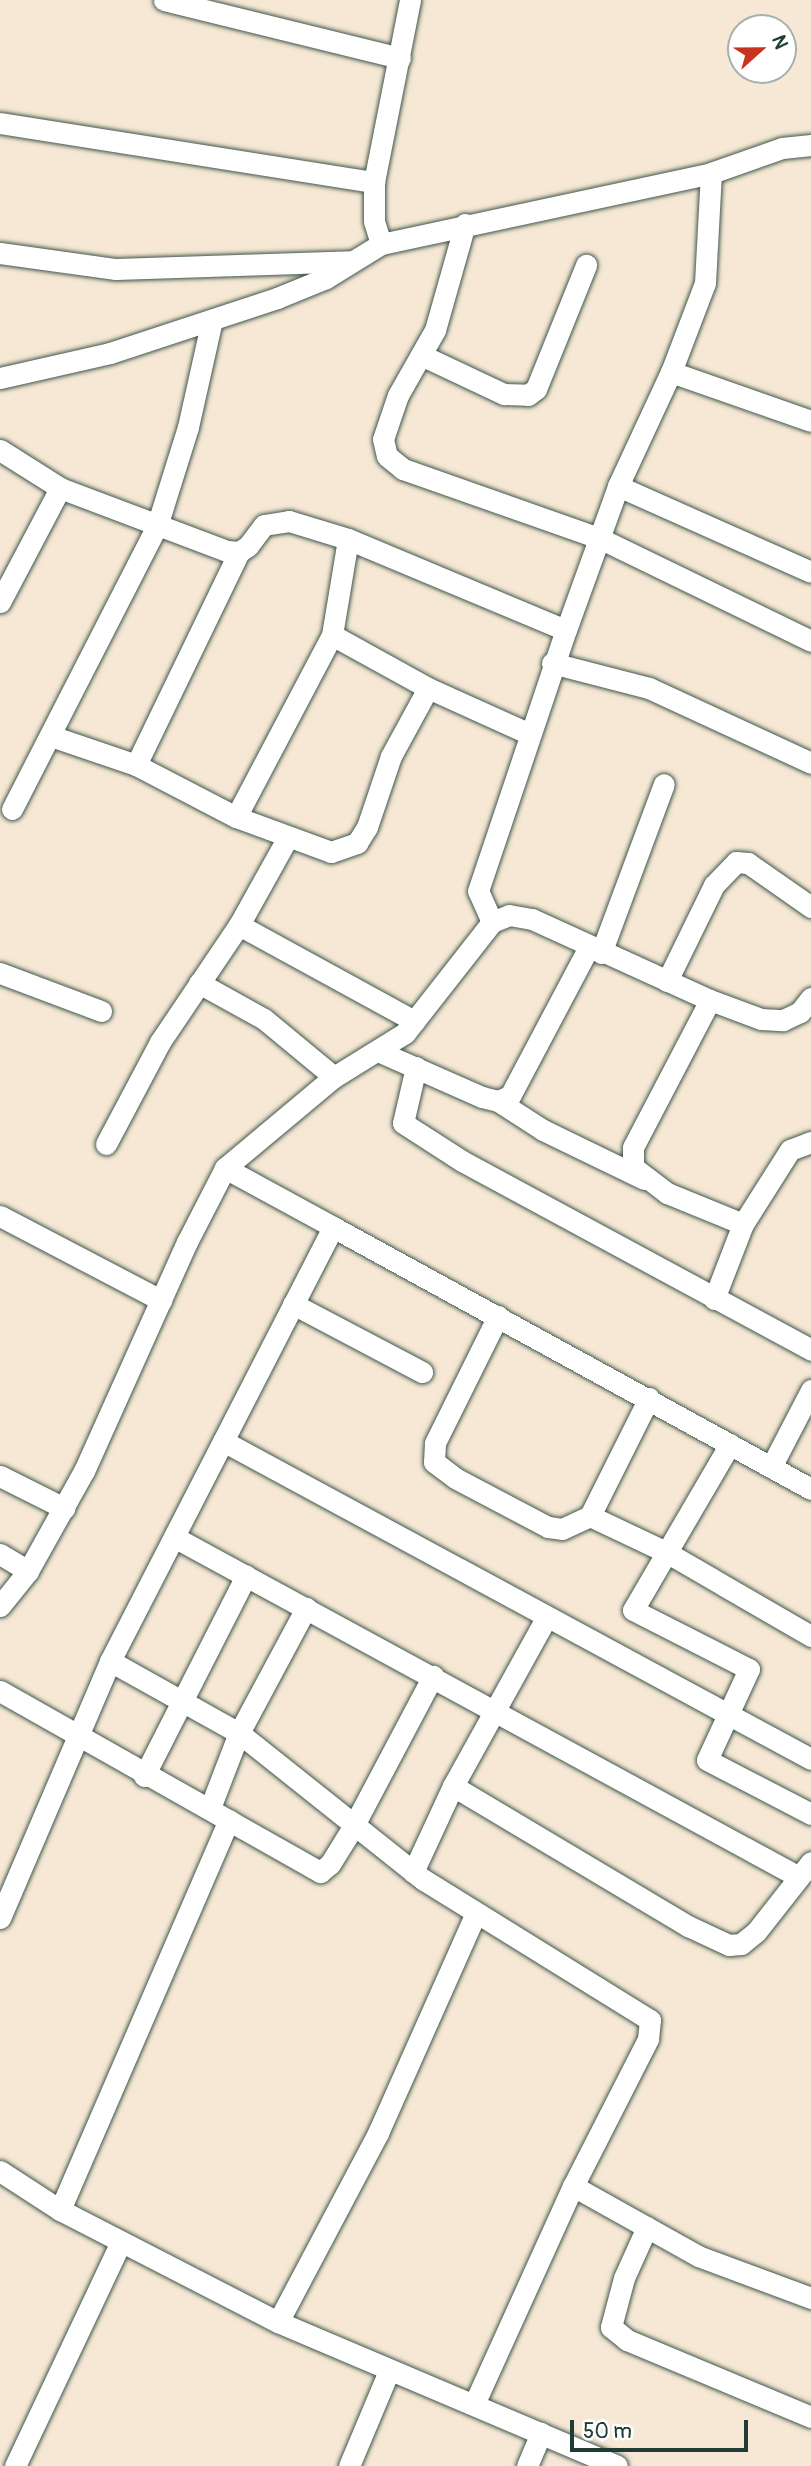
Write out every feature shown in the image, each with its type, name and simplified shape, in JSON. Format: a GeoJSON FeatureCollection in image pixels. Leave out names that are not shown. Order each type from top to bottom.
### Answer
{"type":"FeatureCollection","features":[{"type":"Feature","properties":{"kind":"street"},"geometry":{"type":"LineString","coordinates":[[381,244],[374,221],[374,182],[410,0]]}},
{"type":"Feature","properties":{"kind":"street"},"geometry":{"type":"LineString","coordinates":[[176,1],[400,58]]}},
{"type":"Feature","properties":{"kind":"street"},"geometry":{"type":"LineString","coordinates":[[0,122],[374,182]]}},
{"type":"Feature","properties":{"kind":"street"},"geometry":{"type":"LineString","coordinates":[[0,378],[110,353],[212,320],[327,278],[381,244],[711,173],[782,148],[811,145]]}},
{"type":"Feature","properties":{"kind":"street"},"geometry":{"type":"LineString","coordinates":[[492,922],[478,891],[552,663],[618,486],[671,372],[705,283],[711,173]]}},
{"type":"Feature","properties":{"kind":"street"},"geometry":{"type":"LineString","coordinates":[[465,224],[435,330],[398,395],[383,439],[387,456],[403,468],[598,538],[811,641]]}},
{"type":"Feature","properties":{"kind":"street"},"geometry":{"type":"LineString","coordinates":[[0,253],[141,270],[355,261]]}},
{"type":"Feature","properties":{"kind":"street"},"geometry":{"type":"LineString","coordinates":[[421,355],[504,394],[528,395],[536,389],[586,265]]}},
{"type":"Feature","properties":{"kind":"street"},"geometry":{"type":"LineString","coordinates":[[12,809],[157,526],[188,427],[212,320]]}},
{"type":"Feature","properties":{"kind":"street"},"geometry":{"type":"LineString","coordinates":[[671,372],[811,421]]}},
{"type":"Feature","properties":{"kind":"street"},"geometry":{"type":"LineString","coordinates":[[0,450],[60,488],[157,526],[239,552]]}},
{"type":"Feature","properties":{"kind":"street"},"geometry":{"type":"LineString","coordinates":[[618,486],[811,572]]}},
{"type":"Feature","properties":{"kind":"street"},"geometry":{"type":"LineString","coordinates":[[0,601],[60,488]]}},
{"type":"Feature","properties":{"kind":"street"},"geometry":{"type":"LineString","coordinates":[[136,765],[239,552],[264,525],[274,521],[348,539],[566,630]]}},
{"type":"Feature","properties":{"kind":"street"},"geometry":{"type":"LineString","coordinates":[[236,817],[332,635],[348,539]]}},
{"type":"Feature","properties":{"kind":"street"},"geometry":{"type":"LineString","coordinates":[[332,635],[428,688],[530,734]]}},
{"type":"Feature","properties":{"kind":"street"},"geometry":{"type":"LineString","coordinates":[[552,663],[649,688],[811,763]]}},
{"type":"Feature","properties":{"kind":"street"},"geometry":{"type":"LineString","coordinates":[[51,736],[136,765],[236,817],[331,852],[357,843],[367,828],[391,756],[428,688]]}},
{"type":"Feature","properties":{"kind":"street"},"geometry":{"type":"LineString","coordinates":[[498,1101],[510,1096],[595,950],[664,784]]}},
{"type":"Feature","properties":{"kind":"street"},"geometry":{"type":"LineString","coordinates":[[106,1144],[160,1042],[239,925],[288,837]]}},
{"type":"Feature","properties":{"kind":"street"},"geometry":{"type":"LineString","coordinates":[[667,981],[714,885],[736,862],[748,863],[811,907]]}},
{"type":"Feature","properties":{"kind":"street"},"geometry":{"type":"LineString","coordinates":[[0,1606],[28,1571],[64,1508],[226,1168],[334,1077],[380,1052],[414,1021],[492,922],[509,915],[532,919],[595,950],[761,1019],[783,1020],[800,1012],[811,998]]}},
{"type":"Feature","properties":{"kind":"street"},"geometry":{"type":"LineString","coordinates":[[239,925],[414,1021]]}},
{"type":"Feature","properties":{"kind":"street"},"geometry":{"type":"LineString","coordinates":[[0,973],[101,1011]]}},
{"type":"Feature","properties":{"kind":"street"},"geometry":{"type":"LineString","coordinates":[[199,983],[264,1019],[334,1077]]}},
{"type":"Feature","properties":{"kind":"street"},"geometry":{"type":"LineString","coordinates":[[645,1179],[633,1167],[633,1147],[710,1000]]}},
{"type":"Feature","properties":{"kind":"street"},"geometry":{"type":"LineString","coordinates":[[380,1052],[498,1101],[543,1130],[645,1179],[667,1193],[743,1224]]}},
{"type":"Feature","properties":{"kind":"street"},"geometry":{"type":"LineString","coordinates":[[416,1067],[403,1123],[462,1161],[811,1350]]}},
{"type":"Feature","properties":{"kind":"street"},"geometry":{"type":"LineString","coordinates":[[715,1299],[743,1224],[790,1150],[811,1142]]}},
{"type":"Feature","properties":{"kind":"street"},"geometry":{"type":"LineString","coordinates":[[226,1168],[811,1489]]}},
{"type":"Feature","properties":{"kind":"street"},"geometry":{"type":"LineString","coordinates":[[0,1216],[161,1300]]}},
{"type":"Feature","properties":{"kind":"street"},"geometry":{"type":"LineString","coordinates":[[0,1918],[75,1737],[110,1661],[333,1227]]}},
{"type":"Feature","properties":{"kind":"street"},"geometry":{"type":"LineString","coordinates":[[293,1304],[422,1372]]}},
{"type":"Feature","properties":{"kind":"street"},"geometry":{"type":"LineString","coordinates":[[498,1316],[435,1443],[433,1462],[455,1478],[548,1527],[562,1529],[590,1516],[649,1398]]}},
{"type":"Feature","properties":{"kind":"street"},"geometry":{"type":"LineString","coordinates":[[771,1467],[811,1390]]}},
{"type":"Feature","properties":{"kind":"street"},"geometry":{"type":"LineString","coordinates":[[223,1441],[811,1759]]}},
{"type":"Feature","properties":{"kind":"street"},"geometry":{"type":"LineString","coordinates":[[730,1444],[633,1610],[749,1669],[725,1713],[706,1760],[811,1814]]}},
{"type":"Feature","properties":{"kind":"street"},"geometry":{"type":"LineString","coordinates":[[0,1476],[64,1508]]}},
{"type":"Feature","properties":{"kind":"street"},"geometry":{"type":"LineString","coordinates":[[590,1516],[666,1552],[811,1636]]}},
{"type":"Feature","properties":{"kind":"street"},"geometry":{"type":"LineString","coordinates":[[174,1537],[494,1709],[805,1870],[756,1932],[741,1944],[729,1945],[688,1926],[453,1786]]}},
{"type":"Feature","properties":{"kind":"street"},"geometry":{"type":"LineString","coordinates":[[0,1554],[28,1571]]}},
{"type":"Feature","properties":{"kind":"street"},"geometry":{"type":"LineString","coordinates":[[144,1776],[185,1702],[246,1576]]}},
{"type":"Feature","properties":{"kind":"street"},"geometry":{"type":"LineString","coordinates":[[210,1808],[239,1733],[306,1608]]}},
{"type":"Feature","properties":{"kind":"street"},"geometry":{"type":"LineString","coordinates":[[413,1872],[453,1786],[546,1618]]}},
{"type":"Feature","properties":{"kind":"street"},"geometry":{"type":"LineString","coordinates":[[110,1661],[239,1733],[353,1827],[413,1872],[475,1915],[650,2020],[649,2039],[573,2186],[474,2404]]}},
{"type":"Feature","properties":{"kind":"street"},"geometry":{"type":"LineString","coordinates":[[0,1691],[144,1776],[210,1808],[314,1872],[330,1864],[353,1827],[433,1676]]}},
{"type":"Feature","properties":{"kind":"street"},"geometry":{"type":"LineString","coordinates":[[60,2210],[229,1820]]}},
{"type":"Feature","properties":{"kind":"street"},"geometry":{"type":"LineString","coordinates":[[278,2322],[378,2133],[475,1915]]}},
{"type":"Feature","properties":{"kind":"street"},"geometry":{"type":"LineString","coordinates":[[4,2182],[278,2322],[617,2466]]}},
{"type":"Feature","properties":{"kind":"street"},"geometry":{"type":"LineString","coordinates":[[573,2186],[698,2256],[811,2298]]}},
{"type":"Feature","properties":{"kind":"street"},"geometry":{"type":"LineString","coordinates":[[647,2227],[624,2277],[611,2327],[627,2340],[811,2417]]}},
{"type":"Feature","properties":{"kind":"street"},"geometry":{"type":"LineString","coordinates":[[10,2461],[121,2242]]}},
{"type":"Feature","properties":{"kind":"street"},"geometry":{"type":"LineString","coordinates":[[349,2466],[389,2371]]}},
{"type":"Feature","properties":{"kind":"street"},"geometry":{"type":"LineString","coordinates":[[527,2466],[541,2434]]}}]}
